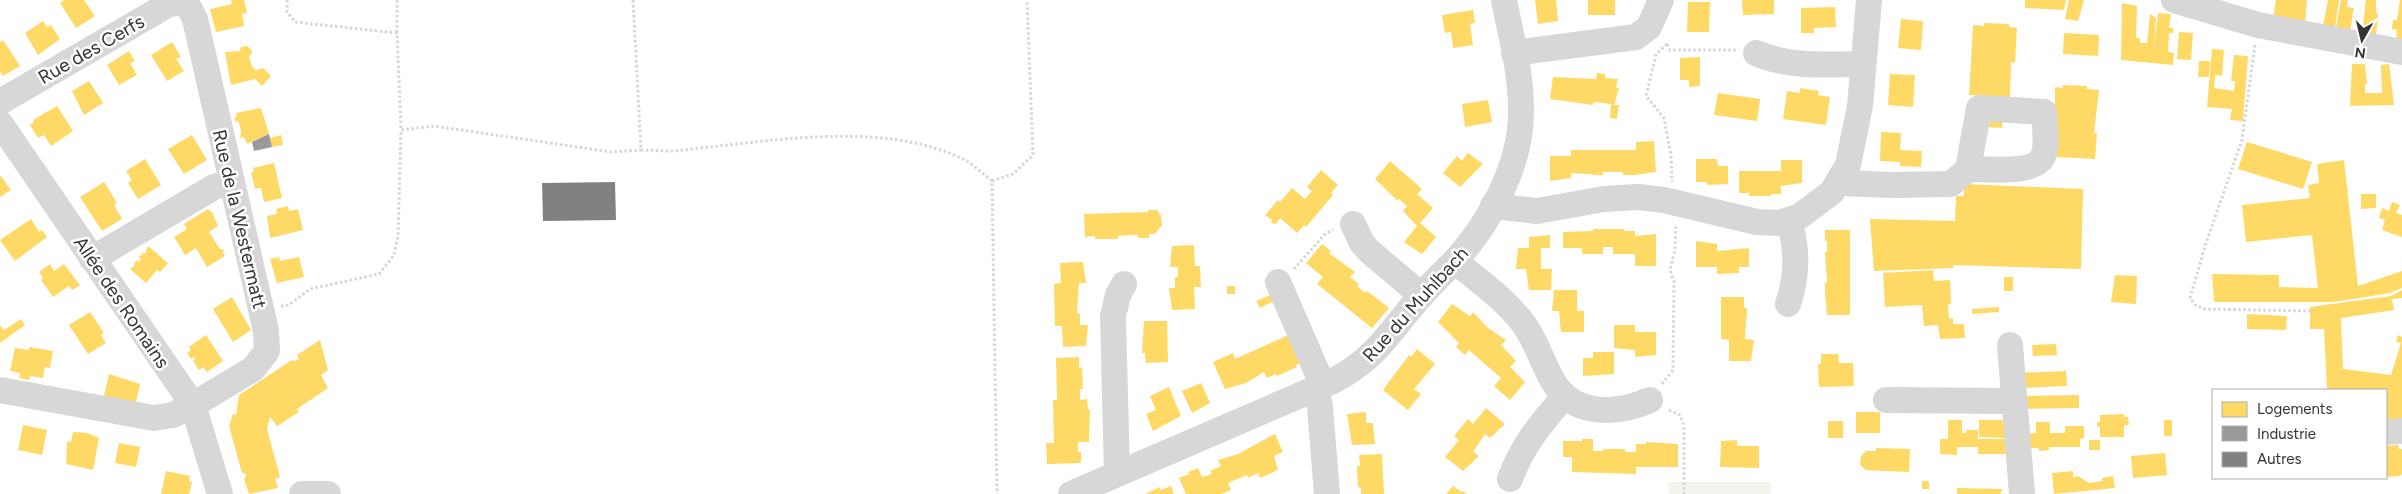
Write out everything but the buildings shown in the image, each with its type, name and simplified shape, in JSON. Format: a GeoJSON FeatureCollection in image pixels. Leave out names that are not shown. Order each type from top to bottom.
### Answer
{"type":"FeatureCollection","features":[{"type":"Feature","properties":{"kind":"street","name":"Rue du Muhlbach"},"geometry":{"type":"LineString","coordinates":[[1071,494],[1320,387],[1365,362],[1421,295],[1455,261],[1493,206],[1510,167],[1520,127],[1521,95],[1504,0]]}},
{"type":"Feature","properties":{"kind":"street"},"geometry":{"type":"LineString","coordinates":[[1493,206],[1537,211],[1623,197],[1652,198],[1757,222],[1789,221],[1812,209],[1832,192],[1848,165],[1860,106],[1869,0]]}},
{"type":"Feature","properties":{"kind":"street"},"geometry":{"type":"LineString","coordinates":[[2174,0],[2225,8],[2258,25],[2402,52]]}},
{"type":"Feature","properties":{"kind":"street","name":"Rue des Cerfs"},"geometry":{"type":"LineString","coordinates":[[0,102],[169,4],[185,1]]}},
{"type":"Feature","properties":{"kind":"street","name":"Rue de la Westermatt"},"geometry":{"type":"LineString","coordinates":[[0,390],[154,418],[173,415],[253,369],[267,350],[261,309],[195,19],[185,1]]}},
{"type":"Feature","properties":{"kind":"street"},"geometry":{"type":"LineString","coordinates":[[1514,53],[1626,40],[1644,32],[1651,6]]}},
{"type":"Feature","properties":{"kind":"street"},"geometry":{"type":"LineString","coordinates":[[1756,53],[1770,59],[1794,64],[1863,64]]}},
{"type":"Feature","properties":{"kind":"street","name":"Allée des Romains"},"geometry":{"type":"LineString","coordinates":[[0,122],[193,405],[220,494]]}},
{"type":"Feature","properties":{"kind":"street"},"geometry":{"type":"LineString","coordinates":[[1839,183],[1951,184],[1968,168]]}},
{"type":"Feature","properties":{"kind":"street"},"geometry":{"type":"LineString","coordinates":[[92,259],[214,187],[232,182]]}},
{"type":"Feature","properties":{"kind":"street"},"geometry":{"type":"LineString","coordinates":[[1788,304],[1795,267],[1795,247],[1789,221]]}},
{"type":"Feature","properties":{"kind":"street"},"geometry":{"type":"LineString","coordinates":[[1353,224],[1369,251],[1421,295]]}},
{"type":"Feature","properties":{"kind":"street"},"geometry":{"type":"LineString","coordinates":[[1455,261],[1521,320],[1538,348],[1553,383],[1564,397],[1574,404],[1598,410],[1630,407],[1650,400]]}},
{"type":"Feature","properties":{"kind":"street"},"geometry":{"type":"LineString","coordinates":[[1278,282],[1320,387],[1327,494]]}},
{"type":"Feature","properties":{"kind":"street"},"geometry":{"type":"LineString","coordinates":[[1117,474],[1113,316],[1118,295],[1124,284]]}},
{"type":"Feature","properties":{"kind":"street"},"geometry":{"type":"LineString","coordinates":[[2010,345],[2022,494]]}},
{"type":"Feature","properties":{"kind":"street"},"geometry":{"type":"LineString","coordinates":[[1510,479],[1516,460],[1529,439],[1564,397]]}},
{"type":"Feature","properties":{"kind":"street"},"geometry":{"type":"LineString","coordinates":[[1886,400],[2014,401]]}},
{"type":"Feature","properties":{"kind":"street"},"geometry":{"type":"LineString","coordinates":[[2387,432],[2402,431]]}},
{"type":"Feature","properties":{"kind":"street"},"geometry":{"type":"LineString","coordinates":[[302,494],[328,494]]}},
{"type":"Feature","properties":{"kind":"path"},"geometry":{"type":"LineString","coordinates":[[287,0],[286,12],[295,22],[397,33]]}},
{"type":"Feature","properties":{"kind":"path"},"geometry":{"type":"LineString","coordinates":[[261,309],[289,305],[310,289],[379,274],[394,255],[398,236],[401,130],[397,0]]}},
{"type":"Feature","properties":{"kind":"path"},"geometry":{"type":"LineString","coordinates":[[634,0],[641,150]]}},
{"type":"Feature","properties":{"kind":"path"},"geometry":{"type":"LineString","coordinates":[[992,181],[1013,174],[1033,155],[1027,0]]}},
{"type":"Feature","properties":{"kind":"path"},"geometry":{"type":"LineString","coordinates":[[1651,6],[1670,50],[1730,48],[1756,53]]}},
{"type":"Feature","properties":{"kind":"path"},"geometry":{"type":"LineString","coordinates":[[2258,25],[2242,140],[2208,238],[2190,298],[2195,305],[2204,309],[2312,310]]}},
{"type":"Feature","properties":{"kind":"path"},"geometry":{"type":"LineString","coordinates":[[1667,44],[1656,54],[1646,96],[1664,118],[1671,155],[1672,192],[1678,203],[1674,253],[1669,266],[1669,273],[1674,281],[1673,370],[1650,400],[1680,415],[1684,426],[1684,494]]}},
{"type":"Feature","properties":{"kind":"path"},"geometry":{"type":"LineString","coordinates":[[401,130],[434,126],[611,152],[641,150],[672,151],[857,136],[895,138],[932,146],[967,161],[992,181]]}},
{"type":"Feature","properties":{"kind":"path"},"geometry":{"type":"LineString","coordinates":[[992,181],[997,494]]}},
{"type":"Feature","properties":{"kind":"path"},"geometry":{"type":"LineString","coordinates":[[1278,282],[1292,272],[1326,233],[1353,224]]}},
{"type":"Feature","properties":{"kind":"shaded area"},"geometry":{"type":"Polygon","coordinates":[[[1668,482],[1771,482],[1771,494],[1669,494],[1668,482]]]}}]}
